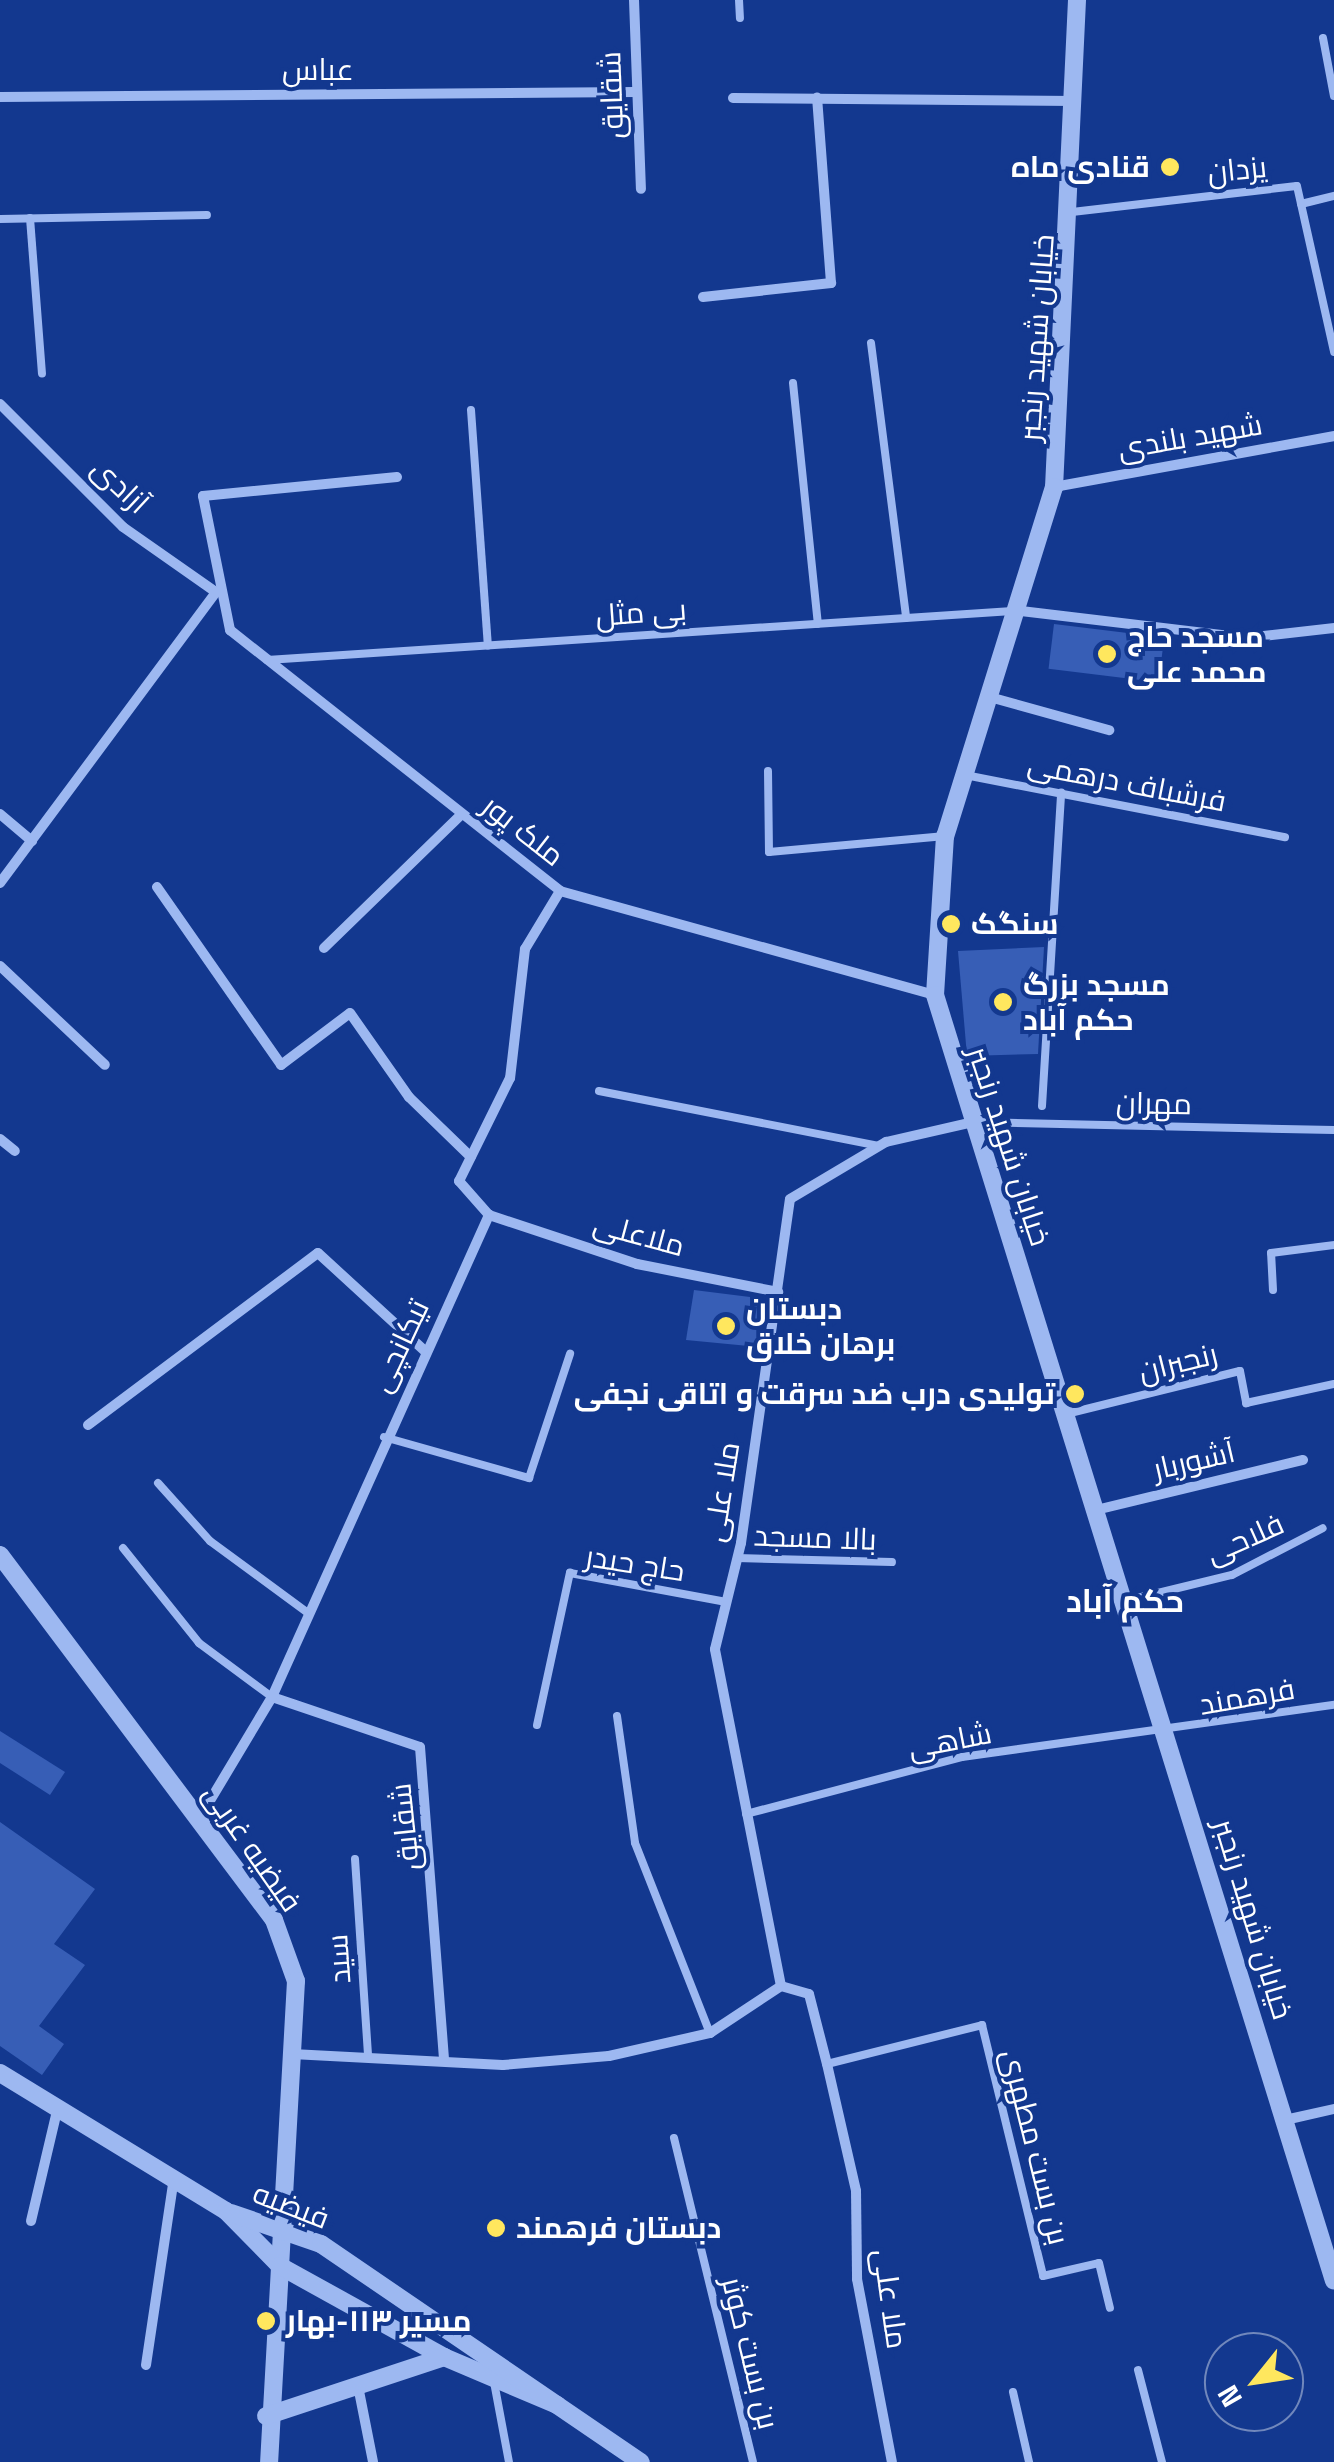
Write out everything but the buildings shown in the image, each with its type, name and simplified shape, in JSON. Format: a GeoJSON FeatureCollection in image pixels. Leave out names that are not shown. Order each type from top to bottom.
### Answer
{"type":"FeatureCollection","features":[{"type":"Feature","properties":{"kind":"street","name":"شقایق"},"geometry":{"type":"LineString","coordinates":[[634,0],[640,188]]}},
{"type":"Feature","properties":{"kind":"street","name":"خیابان شهید رنجبر"},"geometry":{"type":"LineString","coordinates":[[1077,0],[1072,212],[1054,487],[1021,610],[986,696],[960,774],[945,836],[935,995],[1168,1734],[1334,2282]]}},
{"type":"Feature","properties":{"kind":"street","name":"عباس"},"geometry":{"type":"LineString","coordinates":[[0,97],[636,92]]}},
{"type":"Feature","properties":{"kind":"street"},"geometry":{"type":"LineString","coordinates":[[732,98],[1076,101]]}},
{"type":"Feature","properties":{"kind":"street"},"geometry":{"type":"LineString","coordinates":[[703,297],[831,284],[818,98]]}},
{"type":"Feature","properties":{"kind":"street","name":"آزادی"},"geometry":{"type":"LineString","coordinates":[[0,404],[123,526],[216,592]]}},
{"type":"Feature","properties":{"kind":"street","name":"شهید بلندی"},"geometry":{"type":"LineString","coordinates":[[1054,487],[1334,436]]}},
{"type":"Feature","properties":{"kind":"street"},"geometry":{"type":"LineString","coordinates":[[0,883],[216,592],[204,496],[397,477]]}},
{"type":"Feature","properties":{"kind":"street","name":"ملک پور"},"geometry":{"type":"LineString","coordinates":[[216,592],[230,630],[264,660],[560,891],[935,995]]}},
{"type":"Feature","properties":{"kind":"street"},"geometry":{"type":"LineString","coordinates":[[1021,610],[1246,638],[1334,628]]}},
{"type":"Feature","properties":{"kind":"street"},"geometry":{"type":"LineString","coordinates":[[986,696],[1109,730]]}},
{"type":"Feature","properties":{"kind":"street"},"geometry":{"type":"LineString","coordinates":[[0,814],[32,840]]}},
{"type":"Feature","properties":{"kind":"street"},"geometry":{"type":"LineString","coordinates":[[324,948],[461,815]]}},
{"type":"Feature","properties":{"kind":"street"},"geometry":{"type":"LineString","coordinates":[[156,887],[281,1064],[350,1013],[409,1097],[470,1158]]}},
{"type":"Feature","properties":{"kind":"street"},"geometry":{"type":"LineString","coordinates":[[490,1215],[458,1181],[510,1078],[525,949],[560,891]]}},
{"type":"Feature","properties":{"kind":"street"},"geometry":{"type":"LineString","coordinates":[[0,966],[105,1065]]}},
{"type":"Feature","properties":{"kind":"street","name":"ملا علی"},"geometry":{"type":"LineString","coordinates":[[892,2462],[857,2279],[856,2191],[809,1994],[781,1986],[715,1649],[737,1558],[790,1199],[879,1146],[973,1122]]}},
{"type":"Feature","properties":{"kind":"street"},"geometry":{"type":"LineString","coordinates":[[0,1139],[14,1151]]}},
{"type":"Feature","properties":{"kind":"street","name":"ملاعلی"},"geometry":{"type":"LineString","coordinates":[[490,1215],[637,1264],[778,1292]]}},
{"type":"Feature","properties":{"kind":"street","name":"تیکانچی"},"geometry":{"type":"LineString","coordinates":[[199,1819],[272,1697],[384,1437],[490,1215]]}},
{"type":"Feature","properties":{"kind":"street"},"geometry":{"type":"LineString","coordinates":[[88,1425],[318,1253],[425,1351]]}},
{"type":"Feature","properties":{"kind":"street","name":"آشوربار"},"geometry":{"type":"LineString","coordinates":[[1096,1510],[1304,1460]]}},
{"type":"Feature","properties":{"kind":"street","name":"فیضیه غربی"},"geometry":{"type":"LineString","coordinates":[[0,1555],[274,1920],[296,1981],[280,2266],[266,2416],[269,2462]]}},
{"type":"Feature","properties":{"kind":"street","name":"شقایق"},"geometry":{"type":"LineString","coordinates":[[272,1697],[420,1747],[444,2059]]}},
{"type":"Feature","properties":{"kind":"street"},"geometry":{"type":"LineString","coordinates":[[292,2054],[503,2065],[609,2056],[710,2033],[781,1986]]}},
{"type":"Feature","properties":{"kind":"street"},"geometry":{"type":"LineString","coordinates":[[0,2073],[226,2211]]}},
{"type":"Feature","properties":{"kind":"street"},"geometry":{"type":"LineString","coordinates":[[31,2221],[58,2107]]}},
{"type":"Feature","properties":{"kind":"street"},"geometry":{"type":"LineString","coordinates":[[1285,2120],[1334,2110]]}},
{"type":"Feature","properties":{"kind":"street"},"geometry":{"type":"LineString","coordinates":[[146,2365],[174,2176]]}},
{"type":"Feature","properties":{"kind":"street","name":"فیضیه"},"geometry":{"type":"LineString","coordinates":[[226,2211],[321,2244],[641,2462]]}},
{"type":"Feature","properties":{"kind":"street","name":"فیضیه"},"geometry":{"type":"LineString","coordinates":[[226,2211],[280,2266],[444,2357],[557,2405]]}},
{"type":"Feature","properties":{"kind":"street"},"geometry":{"type":"LineString","coordinates":[[266,2416],[358,2391],[444,2357]]}},
{"type":"Feature","properties":{"kind":"street"},"geometry":{"type":"LineString","coordinates":[[358,2391],[373,2462]]}},
{"type":"Feature","properties":{"kind":"lane"},"geometry":{"type":"LineString","coordinates":[[739,0],[740,18]]}},
{"type":"Feature","properties":{"kind":"lane"},"geometry":{"type":"LineString","coordinates":[[1323,38],[1334,96]]}},
{"type":"Feature","properties":{"kind":"lane","name":"یزدان"},"geometry":{"type":"LineString","coordinates":[[1072,212],[1297,186],[1334,352]]}},
{"type":"Feature","properties":{"kind":"lane"},"geometry":{"type":"LineString","coordinates":[[1301,204],[1334,196]]}},
{"type":"Feature","properties":{"kind":"lane"},"geometry":{"type":"LineString","coordinates":[[0,219],[208,215]]}},
{"type":"Feature","properties":{"kind":"lane"},"geometry":{"type":"LineString","coordinates":[[30,218],[42,374]]}},
{"type":"Feature","properties":{"kind":"lane"},"geometry":{"type":"LineString","coordinates":[[872,343],[906,618]]}},
{"type":"Feature","properties":{"kind":"lane"},"geometry":{"type":"LineString","coordinates":[[793,383],[818,624]]}},
{"type":"Feature","properties":{"kind":"lane"},"geometry":{"type":"LineString","coordinates":[[471,410],[488,645]]}},
{"type":"Feature","properties":{"kind":"lane","name":"بی مثل"},"geometry":{"type":"LineString","coordinates":[[264,660],[1021,610]]}},
{"type":"Feature","properties":{"kind":"lane"},"geometry":{"type":"LineString","coordinates":[[768,772],[769,852],[945,836]]}},
{"type":"Feature","properties":{"kind":"lane","name":"فرشباف درهمی"},"geometry":{"type":"LineString","coordinates":[[960,774],[1285,837]]}},
{"type":"Feature","properties":{"kind":"lane"},"geometry":{"type":"LineString","coordinates":[[1042,1106],[1060,793]]}},
{"type":"Feature","properties":{"kind":"lane"},"geometry":{"type":"LineString","coordinates":[[599,1091],[879,1146]]}},
{"type":"Feature","properties":{"kind":"lane","name":"مهران"},"geometry":{"type":"LineString","coordinates":[[973,1122],[1334,1130]]}},
{"type":"Feature","properties":{"kind":"lane"},"geometry":{"type":"LineString","coordinates":[[1273,1290],[1271,1253],[1334,1245]]}},
{"type":"Feature","properties":{"kind":"lane"},"geometry":{"type":"LineString","coordinates":[[384,1437],[529,1478],[570,1354]]}},
{"type":"Feature","properties":{"kind":"lane","name":"رنجبران"},"geometry":{"type":"LineString","coordinates":[[1066,1414],[1240,1371],[1246,1403],[1334,1384]]}},
{"type":"Feature","properties":{"kind":"lane"},"geometry":{"type":"LineString","coordinates":[[158,1483],[210,1541],[308,1613]]}},
{"type":"Feature","properties":{"kind":"lane","name":"فلاحی"},"geometry":{"type":"LineString","coordinates":[[1125,1601],[1232,1576],[1324,1528]]}},
{"type":"Feature","properties":{"kind":"lane"},"geometry":{"type":"LineString","coordinates":[[123,1548],[199,1643],[272,1697]]}},
{"type":"Feature","properties":{"kind":"lane","name":"بالا مسجد"},"geometry":{"type":"LineString","coordinates":[[737,1558],[892,1562]]}},
{"type":"Feature","properties":{"kind":"lane","name":"حاج حیدر"},"geometry":{"type":"LineString","coordinates":[[537,1725],[570,1573],[726,1602]]}},
{"type":"Feature","properties":{"kind":"lane","name":"فرهمند"},"geometry":{"type":"LineString","coordinates":[[1168,1734],[1334,1705]]}},
{"type":"Feature","properties":{"kind":"lane"},"geometry":{"type":"LineString","coordinates":[[618,1716],[636,1843],[710,2033]]}},
{"type":"Feature","properties":{"kind":"lane","name":"شاهی"},"geometry":{"type":"LineString","coordinates":[[746,1814],[962,1758],[1168,1734]]}},
{"type":"Feature","properties":{"kind":"lane","name":"سید"},"geometry":{"type":"LineString","coordinates":[[355,1858],[368,2057]]}},
{"type":"Feature","properties":{"kind":"lane","name":"بن بست مطهری"},"geometry":{"type":"LineString","coordinates":[[828,2064],[982,2025],[1043,2276],[1099,2263],[1110,2308]]}},
{"type":"Feature","properties":{"kind":"lane","name":"بن بست کوثر"},"geometry":{"type":"LineString","coordinates":[[674,2138],[753,2462]]}},
{"type":"Feature","properties":{"kind":"lane"},"geometry":{"type":"LineString","coordinates":[[1138,2370],[1162,2462]]}},
{"type":"Feature","properties":{"kind":"lane"},"geometry":{"type":"LineString","coordinates":[[493,2378],[509,2462]]}},
{"type":"Feature","properties":{"kind":"lane"},"geometry":{"type":"LineString","coordinates":[[1013,2392],[1029,2462]]}},
{"type":"Feature","properties":{"kind":"place","name":"قنادی ماه"},"geometry":{"type":"Point","coordinates":[1170,167]}},
{"type":"Feature","properties":{"kind":"place","name":"مسجد حاج محمد علی"},"geometry":{"type":"Point","coordinates":[1107,654]}},
{"type":"Feature","properties":{"kind":"place","name":"سنگک"},"geometry":{"type":"Point","coordinates":[951,924]}},
{"type":"Feature","properties":{"kind":"place","name":"مسجد بزرگ حکم آباد"},"geometry":{"type":"Point","coordinates":[1003,1002]}},
{"type":"Feature","properties":{"kind":"place","name":"دبستان برهان خلاق"},"geometry":{"type":"Point","coordinates":[726,1326]}},
{"type":"Feature","properties":{"kind":"place","name":"تولیدی درب ضد سرقت و اتاقی نجفی"},"geometry":{"type":"Point","coordinates":[1075,1394]}},
{"type":"Feature","properties":{"kind":"place","name":"دبستان فرهمند"},"geometry":{"type":"Point","coordinates":[496,2228]}},
{"type":"Feature","properties":{"kind":"place","name":"مسیر ۱۱۳-بهار"},"geometry":{"type":"Point","coordinates":[266,2321]}},
{"type":"Feature","properties":{"kind":"district","name":"حکم آباد"},"geometry":{"type":"Point","coordinates":[1125,1601]}}]}
